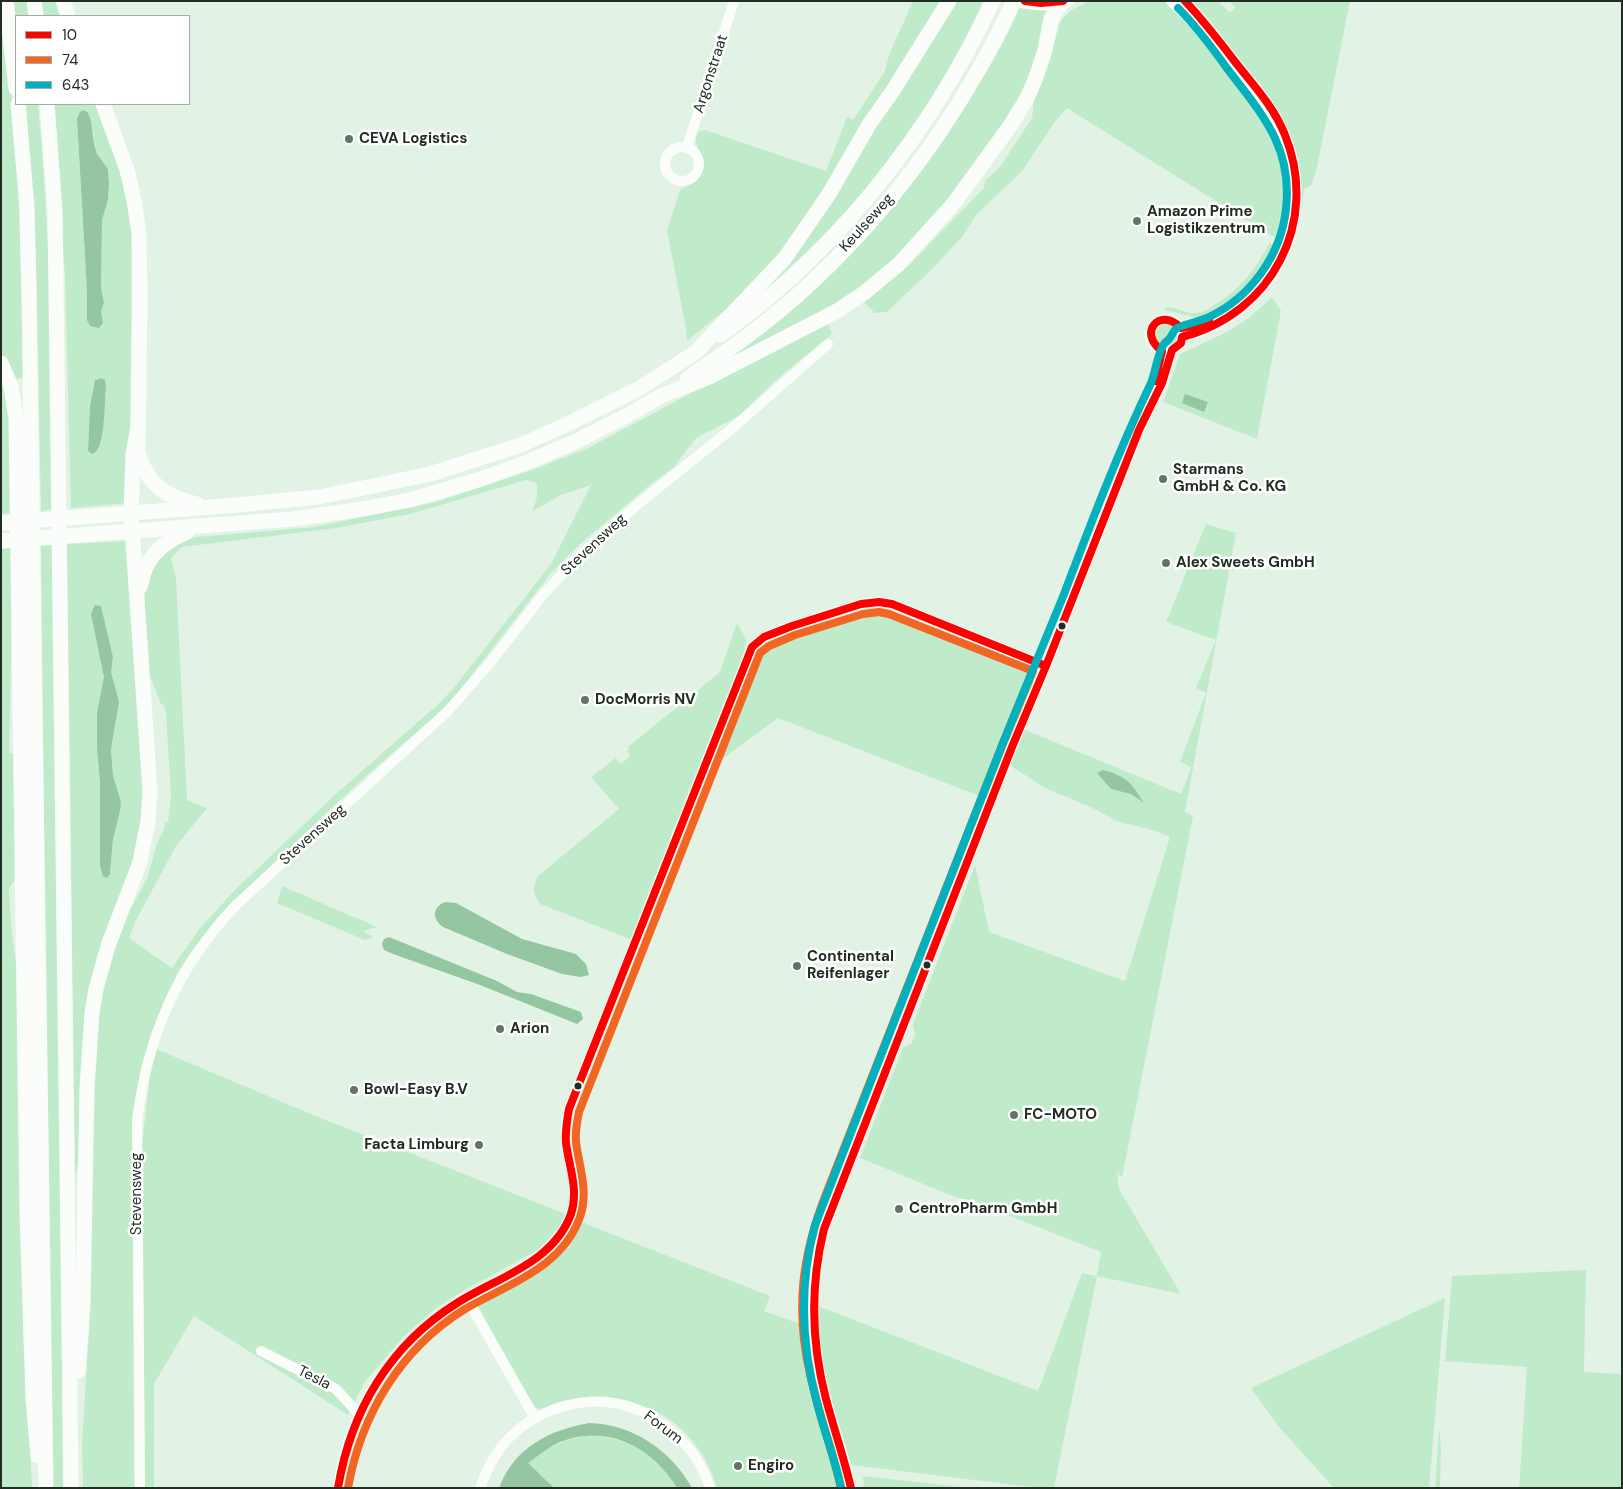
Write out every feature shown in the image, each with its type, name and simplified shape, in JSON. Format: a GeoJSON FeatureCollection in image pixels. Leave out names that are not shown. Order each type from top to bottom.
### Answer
{"type":"FeatureCollection","features":[{"type":"Feature","properties":{"kind":"highway"},"geometry":{"type":"LineString","coordinates":[[6,1],[15,80]]}},
{"type":"Feature","properties":{"kind":"highway"},"geometry":{"type":"LineString","coordinates":[[34,1],[36,15]]}},
{"type":"Feature","properties":{"kind":"highway"},"geometry":{"type":"LineString","coordinates":[[63,1],[68,15]]}},
{"type":"Feature","properties":{"kind":"highway"},"geometry":{"type":"LineString","coordinates":[[1,523],[216,507],[319,497],[430,474],[521,445],[602,408],[640,388],[696,352],[772,273],[802,235],[829,194],[866,130],[949,1]]}},
{"type":"Feature","properties":{"kind":"highway","name":"Keulseweg"},"geometry":{"type":"LineString","coordinates":[[663,395],[724,354],[764,324],[802,291],[858,235],[896,191],[937,135],[976,75],[1014,1]]}},
{"type":"Feature","properties":{"kind":"highway"},"geometry":{"type":"LineString","coordinates":[[1023,1],[1041,3],[1064,2]]}},
{"type":"Feature","properties":{"kind":"highway"},"geometry":{"type":"LineString","coordinates":[[1,542],[200,528],[317,516],[362,510],[437,493],[525,463],[577,441],[663,395],[709,377],[837,311],[864,293],[899,264],[963,192],[1015,118],[1031,90],[1039,69],[1051,20],[1064,2]]}},
{"type":"Feature","properties":{"kind":"highway","name":"Keulseweg"},"geometry":{"type":"LineString","coordinates":[[696,352],[732,327],[789,279],[860,206],[900,157],[923,124],[955,73],[990,8]]}},
{"type":"Feature","properties":{"kind":"highway"},"geometry":{"type":"LineString","coordinates":[[18,105],[27,207],[30,295],[46,1488]]}},
{"type":"Feature","properties":{"kind":"highway"},"geometry":{"type":"LineString","coordinates":[[47,105],[55,210],[72,1488]]}},
{"type":"Feature","properties":{"kind":"highway"},"geometry":{"type":"LineString","coordinates":[[104,105],[127,170],[139,234],[138,453],[144,470],[162,491],[176,498],[216,507]]}},
{"type":"Feature","properties":{"kind":"highway"},"geometry":{"type":"LineString","coordinates":[[1,364],[11,386],[16,420],[26,1203],[34,1424],[42,1488]]}},
{"type":"Feature","properties":{"kind":"highway"},"geometry":{"type":"LineString","coordinates":[[71,1429],[81,1347],[88,1088],[92,1013],[102,966],[136,874],[145,843],[148,821],[150,791],[131,513],[133,454],[138,427]]}},
{"type":"Feature","properties":{"kind":"highway"},"geometry":{"type":"LineString","coordinates":[[137,596],[146,567],[155,552],[171,540],[200,528]]}},
{"type":"Feature","properties":{"kind":"street","name":"Argonstraat"},"geometry":{"type":"LineString","coordinates":[[687,147],[734,1]]}},
{"type":"Feature","properties":{"kind":"street"},"geometry":{"type":"LineString","coordinates":[[1171,1],[1229,65],[1266,116],[1282,149],[1288,172],[1289,190],[1287,219],[1280,244],[1260,279],[1229,308],[1182,333],[1177,347],[1172,350],[1162,350],[1155,347],[1151,341],[1150,334],[1154,324],[1160,320],[1168,319],[1176,322],[1182,333]]}},
{"type":"Feature","properties":{"kind":"street"},"geometry":{"type":"LineString","coordinates":[[1182,333],[1214,326],[1234,315],[1250,302],[1266,284],[1281,260],[1292,234],[1297,190],[1292,156],[1280,123],[1239,66],[1207,25],[1185,1]]}},
{"type":"Feature","properties":{"kind":"street","name":"Stevensweg"},"geometry":{"type":"LineString","coordinates":[[140,1488],[137,1121],[142,1081],[155,1035],[172,994],[185,970],[208,936],[235,906],[448,711],[490,663],[542,596],[585,551],[637,505],[761,404],[828,344]]}},
{"type":"Feature","properties":{"kind":"street"},"geometry":{"type":"LineString","coordinates":[[1149,408],[1162,350]]}},
{"type":"Feature","properties":{"kind":"street"},"geometry":{"type":"LineString","coordinates":[[850,1488],[847,1469],[826,1398],[814,1345],[814,1281],[818,1251],[824,1229],[1012,747],[1149,408],[1162,383],[1172,350]]}},
{"type":"Feature","properties":{"kind":"street"},"geometry":{"type":"LineString","coordinates":[[338,1488],[342,1459],[359,1414],[377,1382],[393,1359],[422,1330],[454,1304],[516,1271],[541,1254],[561,1233],[572,1214],[575,1181],[565,1141],[569,1109],[752,647],[764,637],[780,630],[861,604],[879,602],[892,604],[1046,666]]}},
{"type":"Feature","properties":{"kind":"street"},"geometry":{"type":"LineString","coordinates":[[466,1297],[535,1418]]}},
{"type":"Feature","properties":{"kind":"street","name":"Tesla"},"geometry":{"type":"LineString","coordinates":[[261,1351],[336,1389],[359,1414]]}},
{"type":"Feature","properties":{"kind":"street","name":"Forum"},"geometry":{"type":"LineString","coordinates":[[480,1488],[486,1471],[507,1439],[520,1428],[535,1418],[571,1404],[588,1402],[620,1404],[636,1408],[669,1428],[683,1441],[697,1460],[710,1488]]}},
{"type":"Feature","properties":{"kind":"shaded area"},"geometry":{"type":"Polygon","coordinates":[[[14,1],[27,1],[29,15],[15,15],[14,1]]]}},
{"type":"Feature","properties":{"kind":"shaded area"},"geometry":{"type":"Polygon","coordinates":[[[42,1],[57,1],[62,15],[44,15],[42,1]]]}},
{"type":"Feature","properties":{"kind":"shaded area"},"geometry":{"type":"Polygon","coordinates":[[[913,1],[942,1],[812,214],[751,289],[687,341],[667,230],[680,190],[695,181],[702,174],[702,162],[696,144],[698,132],[705,130],[826,171],[847,117],[853,120],[885,71],[889,55],[913,1]]]}},
{"type":"Feature","properties":{"kind":"shaded area"},"geometry":{"type":"Polygon","coordinates":[[[955,1],[983,1],[946,74],[917,122],[885,167],[853,204],[810,248],[748,305],[955,1]]]}},
{"type":"Feature","properties":{"kind":"shaded area"},"geometry":{"type":"Polygon","coordinates":[[[1090,1],[1168,1],[1187,20],[1245,89],[1277,141],[1286,182],[1280,236],[1272,236],[1067,108],[1054,123],[1022,171],[976,215],[962,237],[933,268],[887,312],[875,313],[864,302],[907,267],[984,188],[985,180],[1000,167],[1032,118],[1034,100],[1048,66],[1059,25],[1071,10],[1090,1]]]}},
{"type":"Feature","properties":{"kind":"shaded area"},"geometry":{"type":"Polygon","coordinates":[[[1191,1],[1218,1],[1230,13],[1235,7],[1229,1],[1350,1],[1317,167],[1311,186],[1304,189],[1301,212],[1297,224],[1299,178],[1191,1]]]}},
{"type":"Feature","properties":{"kind":"shaded area"},"geometry":{"type":"Polygon","coordinates":[[[1022,6],[1046,9],[1036,59],[1013,114],[912,246],[855,295],[716,368],[768,330],[798,305],[843,263],[884,217],[922,168],[957,118],[991,65],[1022,6]]]}},
{"type":"Feature","properties":{"kind":"shaded area"},"geometry":{"type":"Polygon","coordinates":[[[1,16],[17,137],[24,377],[13,380],[1,359],[1,16]]]}},
{"type":"Feature","properties":{"kind":"shaded area"},"geometry":{"type":"Polygon","coordinates":[[[26,105],[38,105],[46,205],[50,306],[56,509],[41,511],[36,261],[26,105]]]}},
{"type":"Feature","properties":{"kind":"shaded area"},"geometry":{"type":"Polygon","coordinates":[[[54,105],[96,105],[111,142],[129,203],[132,237],[129,503],[71,508],[65,279],[54,105]],[[77,119],[87,320],[101,312],[104,303],[101,287],[102,220],[108,200],[109,183],[108,169],[97,154],[94,144],[94,133],[77,119]],[[101,378],[95,380],[90,406],[88,451],[103,423],[106,387],[101,378]]]}},
{"type":"Feature","properties":{"kind":"shaded area"},"geometry":{"type":"Polygon","coordinates":[[[84,110],[88,113],[91,121],[97,154],[108,169],[109,183],[108,200],[102,220],[101,287],[104,303],[101,312],[103,323],[99,328],[90,326],[87,320],[77,119],[80,112],[84,110]]]}},
{"type":"Feature","properties":{"kind":"shaded area"},"geometry":{"type":"Polygon","coordinates":[[[1270,242],[1275,248],[1258,278],[1218,312],[1197,319],[1165,310],[1165,308],[1174,308],[1198,313],[1225,298],[1254,269],[1270,242]]]}},
{"type":"Feature","properties":{"kind":"shaded area"},"geometry":{"type":"Polygon","coordinates":[[[1272,297],[1281,311],[1257,439],[1163,402],[1180,354],[1227,332],[1250,317],[1272,297]]]}},
{"type":"Feature","properties":{"kind":"shaded area"},"geometry":{"type":"Polygon","coordinates":[[[827,321],[832,334],[776,380],[739,416],[696,438],[673,468],[653,482],[579,545],[551,573],[457,694],[440,712],[324,815],[224,911],[193,949],[179,970],[166,996],[142,1065],[133,1142],[134,1488],[83,1488],[82,1443],[89,1331],[92,1126],[99,1005],[122,924],[147,879],[157,843],[164,830],[165,822],[168,822],[171,797],[166,712],[150,676],[144,592],[152,564],[184,538],[314,527],[436,502],[535,469],[588,448],[827,321]],[[526,480],[410,514],[336,528],[182,547],[171,558],[176,578],[187,800],[207,808],[176,846],[135,922],[129,938],[172,968],[200,928],[236,889],[337,793],[452,690],[551,564],[591,485],[561,495],[533,511],[537,496],[537,483],[526,480]]]}},
{"type":"Feature","properties":{"kind":"shaded area"},"geometry":{"type":"Polygon","coordinates":[[[1167,324],[1175,327],[1178,335],[1175,343],[1167,346],[1159,343],[1156,335],[1159,327],[1167,324]]]}},
{"type":"Feature","properties":{"kind":"shaded area"},"geometry":{"type":"Polygon","coordinates":[[[101,378],[105,380],[106,387],[104,425],[100,444],[97,451],[92,454],[88,451],[90,406],[95,380],[101,378]]]}},
{"type":"Feature","properties":{"kind":"shaded area"},"geometry":{"type":"Polygon","coordinates":[[[1,379],[10,417],[10,513],[1,514],[1,379]]]}},
{"type":"Feature","properties":{"kind":"shaded area"},"geometry":{"type":"Polygon","coordinates":[[[1185,394],[1208,402],[1204,412],[1182,403],[1185,394]]]}},
{"type":"Feature","properties":{"kind":"shaded area"},"geometry":{"type":"Polygon","coordinates":[[[1206,524],[1236,533],[1185,812],[1193,816],[1122,1178],[1117,1171],[1119,1189],[1181,1294],[1097,1276],[1101,1252],[975,1202],[955,1197],[860,1158],[903,1047],[911,1044],[915,1034],[913,1024],[975,865],[989,932],[1125,981],[1170,837],[1156,831],[1116,821],[1097,810],[1043,787],[1010,765],[1023,729],[1181,794],[1191,767],[1180,762],[1206,693],[1196,688],[1216,640],[1166,622],[1206,524]]]}},
{"type":"Feature","properties":{"kind":"shaded area"},"geometry":{"type":"Polygon","coordinates":[[[128,541],[140,707],[145,831],[112,922],[75,1180],[67,544],[128,541]],[[101,606],[100,658],[104,677],[97,712],[97,748],[100,783],[100,866],[110,874],[113,839],[120,811],[113,776],[111,750],[116,724],[111,672],[113,657],[101,606]]]}},
{"type":"Feature","properties":{"kind":"shaded area"},"geometry":{"type":"Polygon","coordinates":[[[56,545],[63,1488],[51,1488],[41,546],[56,545]]]}},
{"type":"Feature","properties":{"kind":"shaded area"},"geometry":{"type":"Polygon","coordinates":[[[11,548],[12,615],[9,753],[15,753],[18,874],[9,889],[11,927],[19,986],[23,1300],[32,1488],[1,1488],[1,549],[11,548]]]}},
{"type":"Feature","properties":{"kind":"shaded area"},"geometry":{"type":"Polygon","coordinates":[[[95,605],[101,606],[113,657],[111,672],[119,702],[111,750],[113,776],[121,802],[113,839],[110,874],[107,878],[103,876],[100,866],[100,783],[97,748],[97,712],[104,677],[91,614],[95,605]]]}},
{"type":"Feature","properties":{"kind":"shaded area"},"geometry":{"type":"Polygon","coordinates":[[[875,608],[900,614],[1030,667],[1033,686],[987,799],[778,718],[710,768],[748,669],[759,651],[806,628],[875,608]]]}},
{"type":"Feature","properties":{"kind":"shaded area"},"geometry":{"type":"Polygon","coordinates":[[[737,623],[746,640],[744,652],[630,939],[540,904],[534,890],[538,876],[619,809],[591,777],[616,758],[621,764],[630,756],[627,751],[628,747],[720,672],[737,623]]]}},
{"type":"Feature","properties":{"kind":"shaded area"},"geometry":{"type":"Polygon","coordinates":[[[1103,770],[1128,781],[1144,803],[1131,794],[1111,789],[1097,773],[1103,770]]]}},
{"type":"Feature","properties":{"kind":"shaded area"},"geometry":{"type":"Polygon","coordinates":[[[282,886],[377,927],[363,931],[373,937],[365,940],[277,903],[282,886]]]}},
{"type":"Feature","properties":{"kind":"shaded area"},"geometry":{"type":"Polygon","coordinates":[[[445,902],[456,903],[522,939],[576,954],[586,964],[589,975],[581,977],[562,974],[507,954],[443,927],[435,917],[435,913],[438,907],[445,902]]]}},
{"type":"Feature","properties":{"kind":"shaded area"},"geometry":{"type":"Polygon","coordinates":[[[389,937],[497,981],[517,992],[531,994],[581,1012],[583,1019],[577,1024],[480,985],[393,954],[384,950],[382,944],[384,939],[389,937]]]}},
{"type":"Feature","properties":{"kind":"shaded area"},"geometry":{"type":"Polygon","coordinates":[[[156,1049],[318,1117],[566,1214],[560,1226],[538,1250],[463,1291],[435,1309],[403,1337],[364,1383],[348,1415],[194,1316],[154,1384],[154,1488],[145,1488],[142,1145],[151,1065],[156,1049]]]}},
{"type":"Feature","properties":{"kind":"shaded area"},"geometry":{"type":"Polygon","coordinates":[[[576,1220],[770,1296],[764,1311],[800,1324],[807,1339],[817,1390],[842,1470],[843,1480],[840,1486],[837,1488],[717,1488],[707,1462],[691,1439],[658,1412],[635,1404],[588,1398],[560,1402],[540,1410],[533,1406],[477,1304],[479,1299],[535,1267],[548,1257],[569,1234],[576,1220]]]}},
{"type":"Feature","properties":{"kind":"shaded area"},"geometry":{"type":"Polygon","coordinates":[[[1586,1270],[1584,1372],[1622,1374],[1622,1488],[1519,1488],[1527,1367],[1445,1361],[1452,1276],[1586,1270]]]}},
{"type":"Feature","properties":{"kind":"shaded area"},"geometry":{"type":"Polygon","coordinates":[[[1082,1273],[1097,1276],[1054,1488],[1040,1488],[851,1465],[828,1387],[818,1338],[818,1306],[1038,1391],[1082,1273]]]}},
{"type":"Feature","properties":{"kind":"shaded area"},"geometry":{"type":"Polygon","coordinates":[[[1445,1298],[1429,1488],[1334,1488],[1279,1427],[1251,1388],[1445,1298]]]}},
{"type":"Feature","properties":{"kind":"shaded area"},"geometry":{"type":"Polygon","coordinates":[[[589,1423],[620,1428],[649,1442],[673,1462],[692,1488],[677,1488],[667,1473],[642,1450],[627,1442],[611,1437],[594,1435],[560,1442],[528,1463],[554,1488],[499,1488],[514,1462],[535,1443],[560,1430],[589,1423]]]}},
{"type":"Feature","properties":{"kind":"shaded area"},"geometry":{"type":"Polygon","coordinates":[[[1439,1428],[1441,1447],[1440,1488],[1435,1488],[1439,1428]]]}},
{"type":"Feature","properties":{"kind":"shaded area"},"geometry":{"type":"Polygon","coordinates":[[[594,1435],[608,1437],[643,1451],[661,1466],[677,1488],[554,1488],[527,1463],[559,1444],[575,1438],[594,1435]]]}},
{"type":"Feature","properties":{"kind":"shaded area"},"geometry":{"type":"Polygon","coordinates":[[[863,1476],[969,1488],[864,1488],[863,1476]]]}},
{"type":"Feature","properties":{"kind":"transit line","name":"10"},"geometry":{"type":"LineString","coordinates":[[1025,1],[1041,3],[1063,1]]}},
{"type":"Feature","properties":{"kind":"transit line","name":"10"},"geometry":{"type":"LineString","coordinates":[[851,1488],[826,1399],[817,1356],[814,1314],[816,1272],[824,1229],[1012,747],[1139,430],[1162,383],[1172,350],[1181,343],[1182,337],[1214,325],[1241,308],[1263,286],[1280,260],[1292,231],[1296,200],[1294,168],[1285,135],[1257,89],[1185,1]]}},
{"type":"Feature","properties":{"kind":"transit line","name":"643"},"geometry":{"type":"LineString","coordinates":[[841,1488],[812,1381],[805,1336],[804,1292],[806,1269],[815,1225],[1009,729],[1116,461],[1151,383],[1164,343],[1169,340],[1177,328],[1206,318],[1224,309],[1251,286],[1271,258],[1283,226],[1287,187],[1284,167],[1272,132],[1251,100],[1209,44],[1178,8]]}},
{"type":"Feature","properties":{"kind":"transit line","name":"10"},"geometry":{"type":"LineString","coordinates":[[1155,381],[1162,351],[1151,337],[1151,330],[1154,324],[1166,320],[1173,322],[1181,328],[1199,324],[1209,319]]}},
{"type":"Feature","properties":{"kind":"transit line","name":"10"},"geometry":{"type":"LineString","coordinates":[[338,1488],[344,1459],[364,1406],[377,1382],[393,1359],[433,1320],[457,1303],[538,1257],[563,1231],[571,1214],[574,1196],[573,1178],[566,1139],[569,1109],[752,647],[764,637],[792,626],[861,604],[879,602],[892,604],[1046,666]]}},
{"type":"Feature","properties":{"kind":"transit line","name":"74"},"geometry":{"type":"LineString","coordinates":[[348,1488],[354,1461],[374,1410],[387,1386],[403,1364],[442,1325],[465,1309],[532,1273],[547,1262],[572,1235],[580,1217],[584,1198],[576,1138],[579,1112],[760,653],[769,646],[795,635],[863,614],[879,612],[889,614],[1033,671],[826,1194],[811,1239],[803,1282],[802,1305],[805,1350],[813,1388],[841,1488]]}},
{"type":"Feature","properties":{"kind":"place","name":"CEVA Logistics"},"geometry":{"type":"Point","coordinates":[349,139]}},
{"type":"Feature","properties":{"kind":"place","name":"Amazon Prime Logistikzentrum"},"geometry":{"type":"Point","coordinates":[1137,221]}},
{"type":"Feature","properties":{"kind":"place","name":"Starmans GmbH & Co. KG"},"geometry":{"type":"Point","coordinates":[1163,479]}},
{"type":"Feature","properties":{"kind":"place","name":"Alex Sweets GmbH"},"geometry":{"type":"Point","coordinates":[1166,563]}},
{"type":"Feature","properties":{"kind":"place","name":"DocMorris NV"},"geometry":{"type":"Point","coordinates":[585,700]}},
{"type":"Feature","properties":{"kind":"place","name":"Continental Reifenlager"},"geometry":{"type":"Point","coordinates":[797,966]}},
{"type":"Feature","properties":{"kind":"place","name":"Arion"},"geometry":{"type":"Point","coordinates":[500,1029]}},
{"type":"Feature","properties":{"kind":"place","name":"Bowl-Easy B.V"},"geometry":{"type":"Point","coordinates":[354,1090]}},
{"type":"Feature","properties":{"kind":"place","name":"FC-MOTO"},"geometry":{"type":"Point","coordinates":[1014,1115]}},
{"type":"Feature","properties":{"kind":"place","name":"Facta Limburg"},"geometry":{"type":"Point","coordinates":[479,1145]}},
{"type":"Feature","properties":{"kind":"place","name":"CentroPharm GmbH"},"geometry":{"type":"Point","coordinates":[899,1209]}},
{"type":"Feature","properties":{"kind":"place","name":"Engiro"},"geometry":{"type":"Point","coordinates":[738,1466]}}]}
